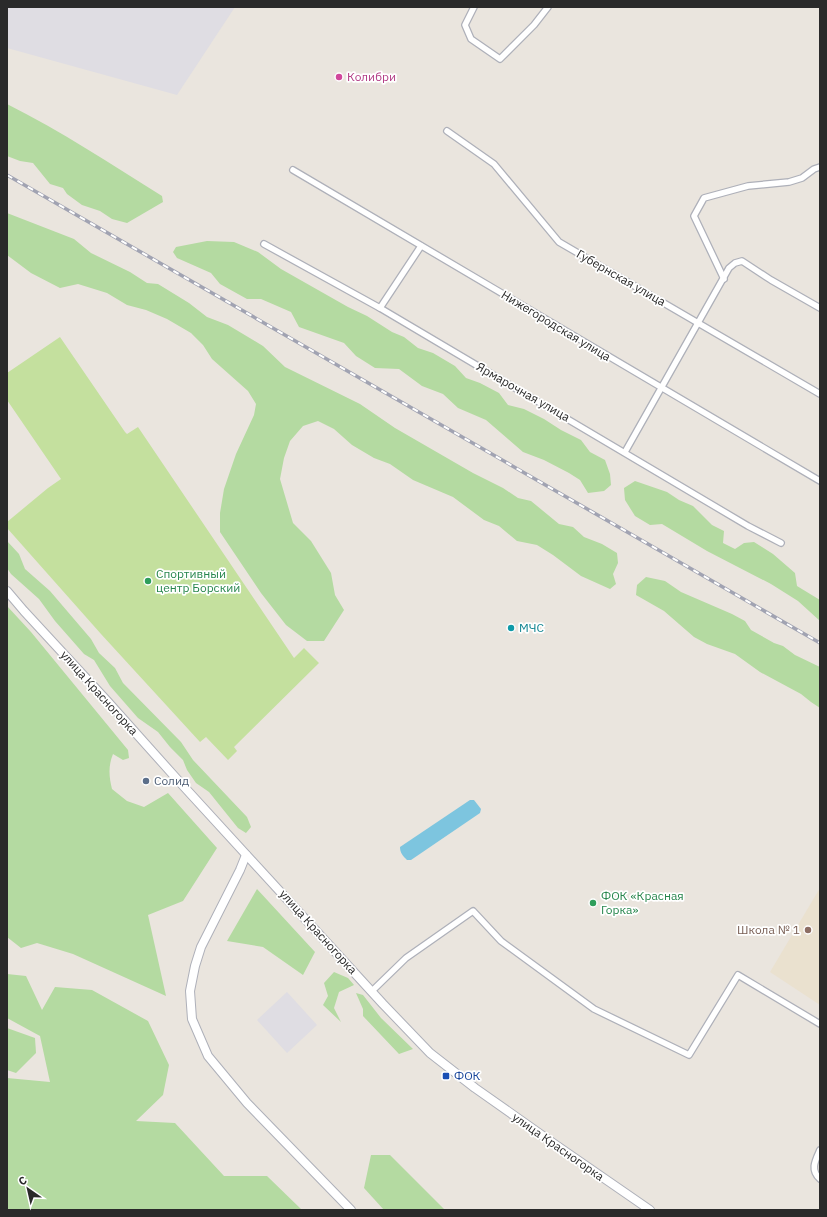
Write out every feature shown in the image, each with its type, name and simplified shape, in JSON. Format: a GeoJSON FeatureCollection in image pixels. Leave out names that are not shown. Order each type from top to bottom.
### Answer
{"type":"FeatureCollection","features":[{"type":"Feature","properties":{"kind":"main road"},"geometry":{"type":"LineString","coordinates":[[7,590],[24,611]]}},
{"type":"Feature","properties":{"kind":"main road"},"geometry":{"type":"LineString","coordinates":[[7,595],[24,611]]}},
{"type":"Feature","properties":{"kind":"main road","name":"улица Красногорка"},"geometry":{"type":"LineString","coordinates":[[24,611],[246,855],[430,1053],[450,1070],[552,1143],[650,1210]]}},
{"type":"Feature","properties":{"kind":"main road"},"geometry":{"type":"LineString","coordinates":[[246,855],[240,870],[201,947],[195,966],[190,991],[192,1019],[208,1056],[247,1103],[351,1210]]}},
{"type":"Feature","properties":{"kind":"street"},"geometry":{"type":"LineString","coordinates":[[474,7],[465,25],[470,40],[500,59],[534,25],[548,7]]}},
{"type":"Feature","properties":{"kind":"street","name":"Губернская улица"},"geometry":{"type":"LineString","coordinates":[[447,131],[494,164],[559,242],[820,394]]}},
{"type":"Feature","properties":{"kind":"street"},"geometry":{"type":"LineString","coordinates":[[724,279],[694,216],[704,198],[748,186],[789,182],[802,178],[814,169],[820,167]]}},
{"type":"Feature","properties":{"kind":"street","name":"Нижегородская улица"},"geometry":{"type":"LineString","coordinates":[[293,170],[820,481]]}},
{"type":"Feature","properties":{"kind":"street","name":"Ярмарочная улица"},"geometry":{"type":"LineString","coordinates":[[264,244],[380,308],[748,526],[781,543]]}},
{"type":"Feature","properties":{"kind":"street"},"geometry":{"type":"LineString","coordinates":[[380,308],[421,246]]}},
{"type":"Feature","properties":{"kind":"street"},"geometry":{"type":"LineString","coordinates":[[625,452],[729,268],[735,263],[742,261],[771,280],[820,308]]}},
{"type":"Feature","properties":{"kind":"street"},"geometry":{"type":"LineString","coordinates":[[372,991],[406,958],[472,911],[501,941],[594,1009],[689,1054],[738,975],[820,1024]]}},
{"type":"Feature","properties":{"kind":"street"},"geometry":{"type":"LineString","coordinates":[[820,1150],[813,1167],[814,1172],[820,1179]]}},
{"type":"Feature","properties":{"kind":"shaded area"},"geometry":{"type":"Polygon","coordinates":[[[7,7],[235,7],[177,95],[7,48],[7,7]]]}},
{"type":"Feature","properties":{"kind":"shaded area","name":"Школа № 1"},"geometry":{"type":"Polygon","coordinates":[[[820,888],[820,1005],[770,972],[820,888]]]}},
{"type":"Feature","properties":{"kind":"shaded area"},"geometry":{"type":"Polygon","coordinates":[[[287,992],[317,1025],[287,1053],[257,1020],[287,992]]]}},
{"type":"Feature","properties":{"kind":"green space"},"geometry":{"type":"Polygon","coordinates":[[[7,104],[27,114],[124,172],[162,196],[163,202],[127,223],[112,219],[100,211],[82,205],[67,194],[63,188],[50,184],[33,163],[20,161],[7,156],[7,104]]]}},
{"type":"Feature","properties":{"kind":"green space"},"geometry":{"type":"Polygon","coordinates":[[[7,213],[74,239],[91,253],[130,272],[147,283],[158,284],[189,303],[207,317],[228,325],[263,346],[285,367],[360,404],[395,428],[473,473],[503,488],[518,498],[531,501],[559,524],[573,527],[584,537],[602,544],[617,553],[618,563],[613,574],[616,584],[610,589],[581,576],[537,545],[517,541],[499,526],[484,520],[453,497],[413,480],[390,464],[374,458],[352,445],[334,429],[318,421],[303,426],[290,441],[284,458],[280,479],[293,523],[311,541],[331,573],[335,595],[344,610],[324,641],[307,641],[286,625],[261,593],[220,532],[220,513],[224,489],[236,454],[254,415],[256,404],[248,391],[212,359],[203,345],[191,333],[167,319],[146,310],[127,305],[107,293],[78,284],[60,288],[31,273],[7,255],[7,213]]]}},
{"type":"Feature","properties":{"kind":"green space"},"geometry":{"type":"Polygon","coordinates":[[[207,241],[234,242],[258,252],[281,269],[348,307],[367,316],[392,332],[404,337],[418,348],[433,353],[455,366],[466,378],[480,383],[499,393],[508,405],[524,409],[581,440],[590,452],[605,460],[610,474],[611,485],[604,491],[588,493],[580,480],[544,460],[523,452],[486,420],[458,408],[443,394],[422,386],[399,369],[375,368],[356,356],[344,343],[299,327],[291,312],[261,299],[247,299],[220,284],[211,273],[177,258],[173,252],[176,247],[207,241]]]}},
{"type":"Feature","properties":{"kind":"green space","name":"Спортивный центр Борский"},"geometry":{"type":"Polygon","coordinates":[[[60,337],[125,432],[127,434],[138,427],[294,658],[304,648],[319,663],[234,747],[237,751],[228,760],[206,737],[200,742],[7,528],[7,522],[61,479],[7,400],[7,373],[60,337]]]}},
{"type":"Feature","properties":{"kind":"green space"},"geometry":{"type":"Polygon","coordinates":[[[635,481],[667,492],[679,500],[693,506],[712,525],[724,531],[723,543],[735,549],[744,543],[754,542],[773,554],[795,573],[797,586],[820,600],[820,621],[798,601],[771,584],[707,551],[662,524],[650,525],[635,516],[625,500],[624,488],[635,481]]]}},
{"type":"Feature","properties":{"kind":"green space"},"geometry":{"type":"Polygon","coordinates":[[[7,541],[19,554],[25,569],[50,591],[91,639],[99,653],[115,668],[123,683],[181,742],[193,760],[247,817],[251,827],[246,833],[238,828],[209,792],[196,783],[187,770],[183,760],[158,732],[138,718],[110,686],[94,660],[84,654],[55,621],[39,599],[11,574],[7,568],[7,541]]]}},
{"type":"Feature","properties":{"kind":"green space"},"geometry":{"type":"Polygon","coordinates":[[[646,577],[665,581],[681,592],[732,614],[745,621],[751,630],[774,643],[783,646],[795,655],[820,667],[820,708],[801,694],[760,672],[735,654],[707,644],[694,637],[664,611],[636,595],[637,585],[646,577]]]}},
{"type":"Feature","properties":{"kind":"green space"},"geometry":{"type":"Polygon","coordinates":[[[7,606],[31,632],[128,750],[129,758],[123,760],[113,754],[110,763],[110,780],[112,789],[127,801],[144,807],[168,793],[217,848],[183,901],[148,915],[166,996],[73,954],[37,943],[21,948],[7,937],[7,606]]]}},
{"type":"Feature","properties":{"kind":"green space"},"geometry":{"type":"Polygon","coordinates":[[[257,889],[315,952],[303,975],[263,947],[227,941],[257,889]]]}},
{"type":"Feature","properties":{"kind":"green space"},"geometry":{"type":"Polygon","coordinates":[[[334,972],[348,978],[354,985],[339,992],[334,1008],[341,1022],[323,1005],[328,996],[324,983],[334,972]]]}},
{"type":"Feature","properties":{"kind":"green space"},"geometry":{"type":"Polygon","coordinates":[[[7,974],[26,976],[42,1010],[55,987],[92,990],[148,1021],[169,1065],[163,1095],[136,1121],[175,1123],[224,1176],[267,1176],[302,1210],[7,1210],[7,1078],[50,1082],[40,1036],[7,1018],[7,974]]]}},
{"type":"Feature","properties":{"kind":"green space"},"geometry":{"type":"Polygon","coordinates":[[[356,993],[363,995],[381,1018],[413,1049],[399,1054],[363,1016],[363,1009],[356,993]]]}},
{"type":"Feature","properties":{"kind":"green space"},"geometry":{"type":"Polygon","coordinates":[[[7,1028],[35,1038],[36,1053],[16,1073],[7,1070],[7,1028]]]}},
{"type":"Feature","properties":{"kind":"green space"},"geometry":{"type":"Polygon","coordinates":[[[371,1155],[390,1155],[445,1210],[384,1210],[364,1188],[371,1155]]]}},
{"type":"Feature","properties":{"kind":"water"},"geometry":{"type":"Polygon","coordinates":[[[470,800],[474,800],[481,809],[480,813],[411,860],[407,860],[404,857],[401,853],[400,847],[470,800]]]}},
{"type":"Feature","properties":{"kind":"railway"},"geometry":{"type":"LineString","coordinates":[[7,175],[820,643]]}},
{"type":"Feature","properties":{"kind":"place","name":"Колибри"},"geometry":{"type":"Point","coordinates":[339,77]}},
{"type":"Feature","properties":{"kind":"place","name":"Спортивный центр Борский"},"geometry":{"type":"Point","coordinates":[148,581]}},
{"type":"Feature","properties":{"kind":"place","name":"МЧС"},"geometry":{"type":"Point","coordinates":[511,628]}},
{"type":"Feature","properties":{"kind":"place","name":"Солид"},"geometry":{"type":"Point","coordinates":[146,781]}},
{"type":"Feature","properties":{"kind":"place","name":"ФОК «Красная Горка»"},"geometry":{"type":"Point","coordinates":[593,903]}},
{"type":"Feature","properties":{"kind":"place","name":"Школа № 1"},"geometry":{"type":"Point","coordinates":[808,930]}},
{"type":"Feature","properties":{"kind":"place","name":"ФОК"},"geometry":{"type":"Point","coordinates":[446,1076]}}]}
